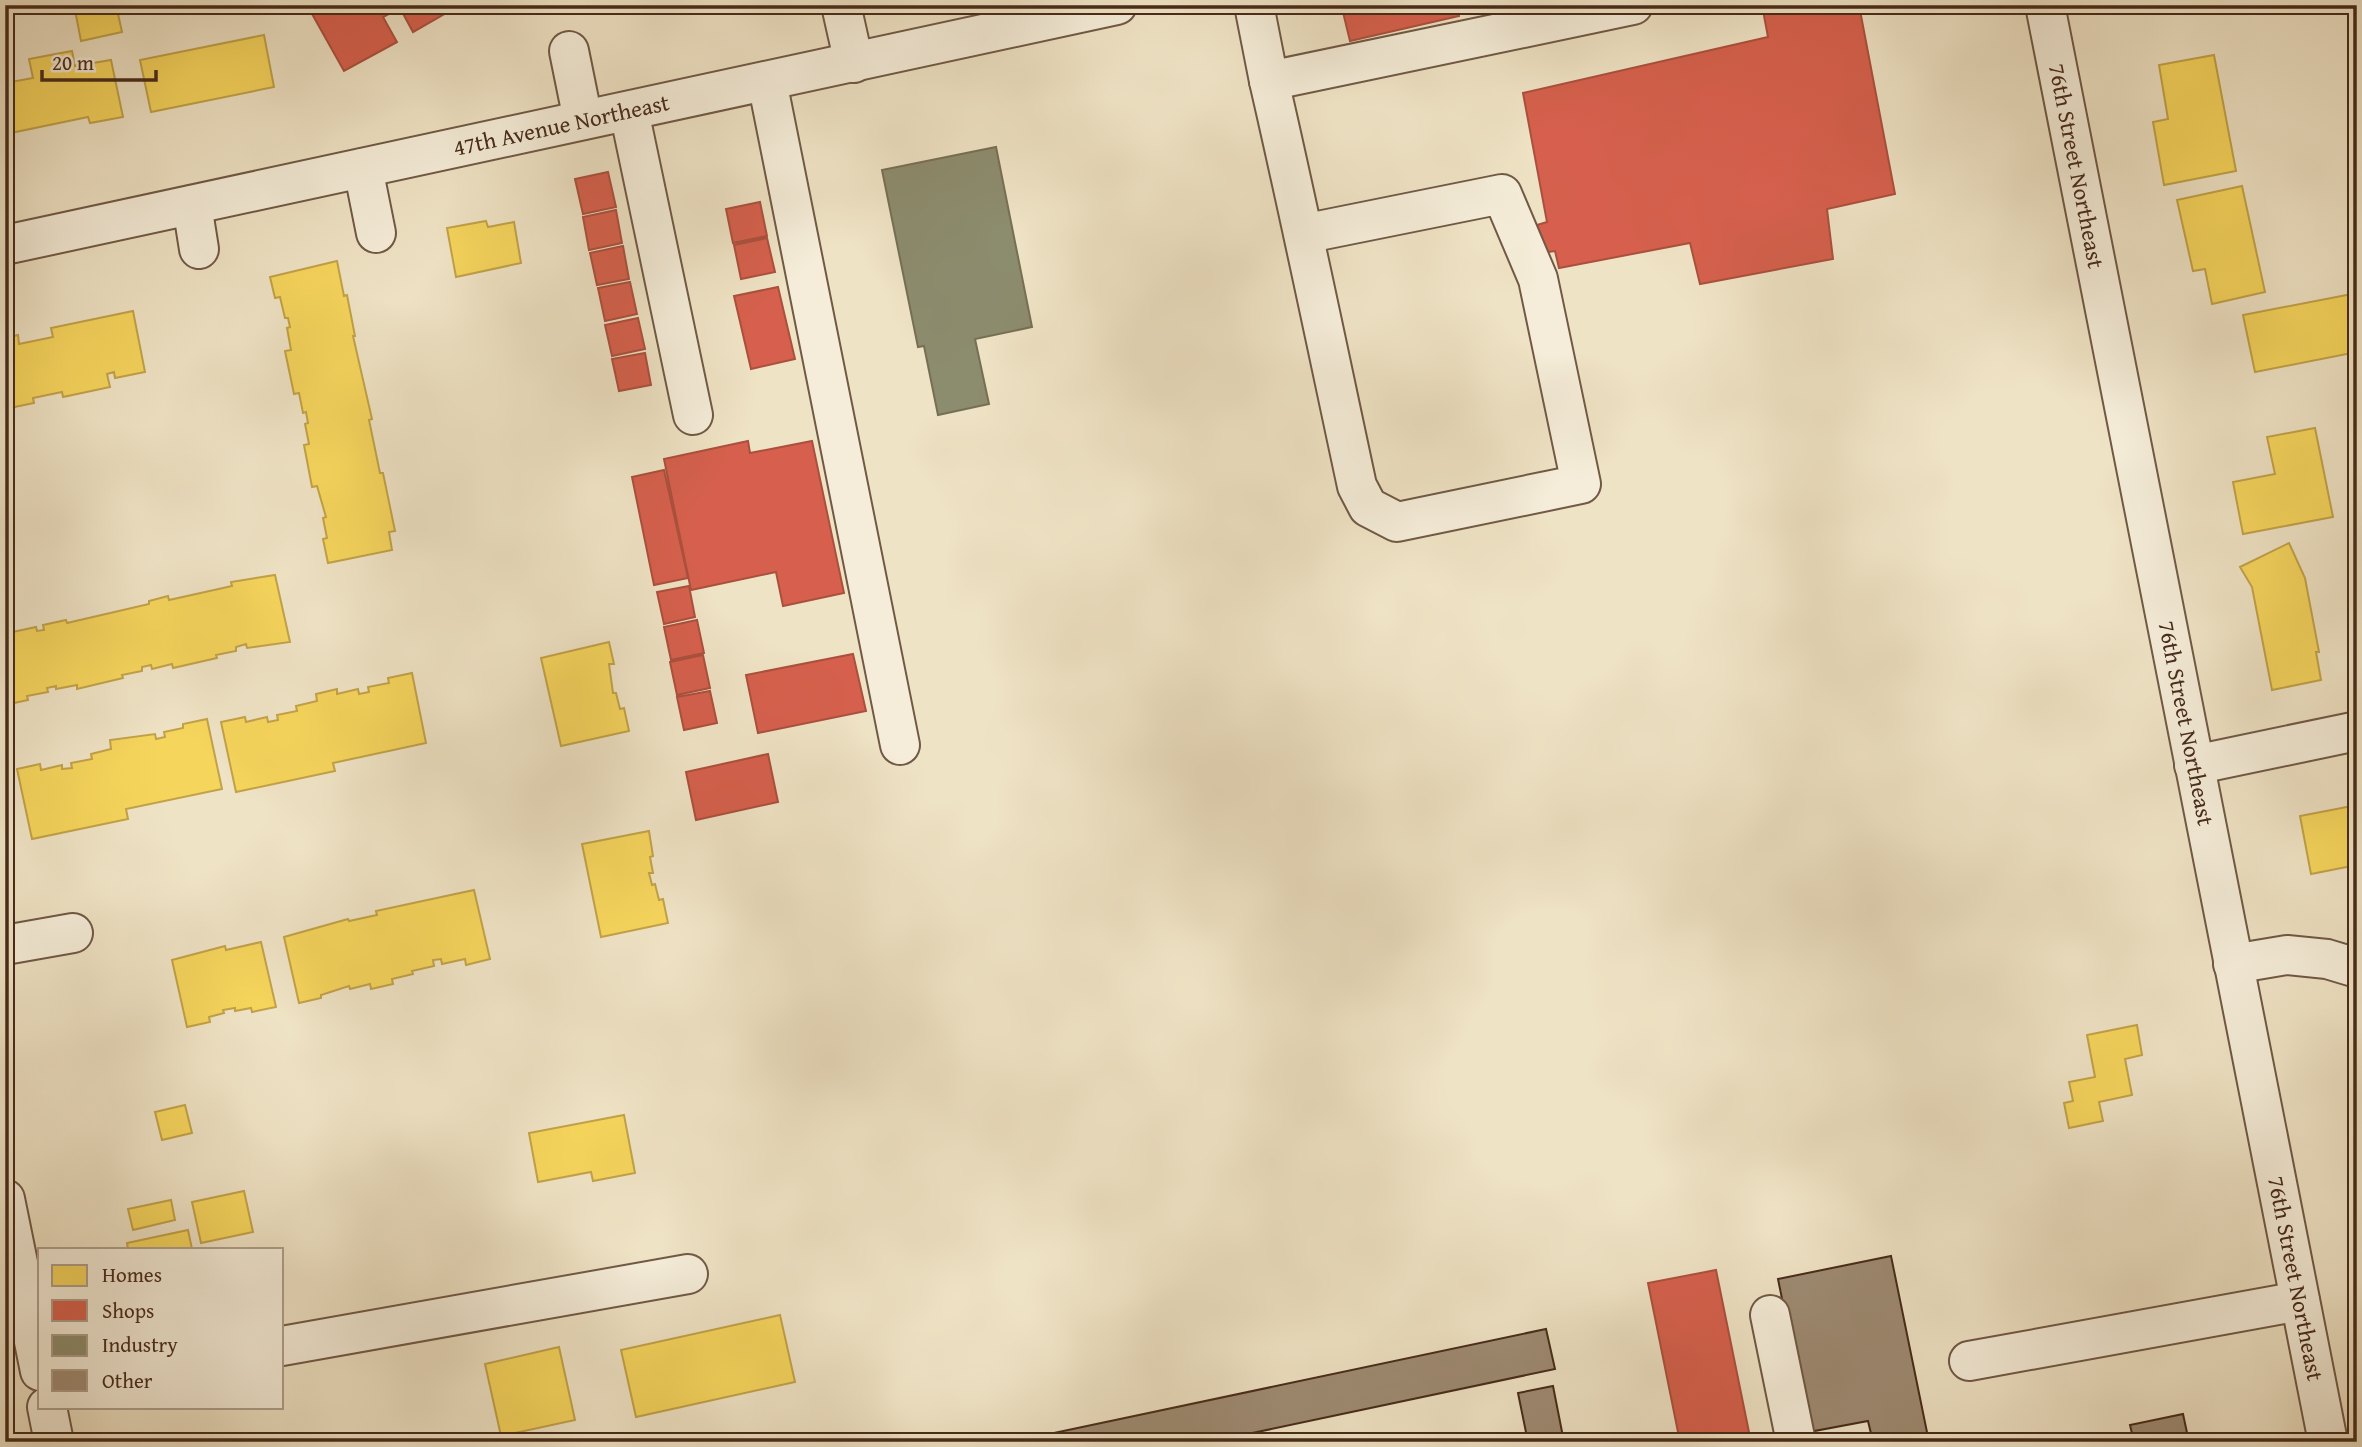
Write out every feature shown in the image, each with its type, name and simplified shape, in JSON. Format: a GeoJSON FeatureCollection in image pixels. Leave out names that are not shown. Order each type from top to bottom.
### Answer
{"type":"FeatureCollection","features":[{"type":"Feature","properties":{"kind":"street"},"geometry":{"type":"LineString","coordinates":[[841,5],[854,63]]}},
{"type":"Feature","properties":{"kind":"street","name":"47th Avenue Northeast"},"geometry":{"type":"LineString","coordinates":[[5,245],[1117,5]]}},
{"type":"Feature","properties":{"kind":"street"},"geometry":{"type":"LineString","coordinates":[[1254,5],[1269,80],[1357,486],[1368,507],[1397,522],[1581,484],[1538,279],[1502,194],[1303,234]]}},
{"type":"Feature","properties":{"kind":"street"},"geometry":{"type":"LineString","coordinates":[[1269,80],[1521,17],[1633,5]]}},
{"type":"Feature","properties":{"kind":"street","name":"76th Street Northeast"},"geometry":{"type":"LineString","coordinates":[[2045,5],[2328,1442]]}},
{"type":"Feature","properties":{"kind":"street"},"geometry":{"type":"LineString","coordinates":[[569,51],[583,120]]}},
{"type":"Feature","properties":{"kind":"street"},"geometry":{"type":"LineString","coordinates":[[767,81],[900,745]]}},
{"type":"Feature","properties":{"kind":"street"},"geometry":{"type":"LineString","coordinates":[[629,111],[693,415]]}},
{"type":"Feature","properties":{"kind":"street"},"geometry":{"type":"LineString","coordinates":[[363,168],[376,233]]}},
{"type":"Feature","properties":{"kind":"street"},"geometry":{"type":"LineString","coordinates":[[192,205],[198,249]]}},
{"type":"Feature","properties":{"kind":"street"},"geometry":{"type":"LineString","coordinates":[[2194,765],[2357,731]]}},
{"type":"Feature","properties":{"kind":"street"},"geometry":{"type":"LineString","coordinates":[[5,946],[73,933]]}},
{"type":"Feature","properties":{"kind":"street"},"geometry":{"type":"LineString","coordinates":[[2234,964],[2287,955],[2327,959],[2357,968]]}},
{"type":"Feature","properties":{"kind":"street"},"geometry":{"type":"LineString","coordinates":[[5,1199],[38,1361]]}},
{"type":"Feature","properties":{"kind":"street"},"geometry":{"type":"LineString","coordinates":[[284,1346],[688,1274]]}},
{"type":"Feature","properties":{"kind":"street"},"geometry":{"type":"LineString","coordinates":[[1969,1361],[2300,1301]]}},
{"type":"Feature","properties":{"kind":"street"},"geometry":{"type":"LineString","coordinates":[[1770,1315],[1796,1442]]}},
{"type":"Feature","properties":{"kind":"street"},"geometry":{"type":"LineString","coordinates":[[47,1408],[54,1442]]}},
{"type":"Feature","properties":{"kind":"building: Homes"},"geometry":{"type":"Polygon","coordinates":[[[74,5],[116,5],[122,32],[81,41],[74,5]]]}},
{"type":"Feature","properties":{"kind":"building: Homes"},"geometry":{"type":"Polygon","coordinates":[[[264,35],[274,87],[151,112],[140,60],[264,35]]]}},
{"type":"Feature","properties":{"kind":"building: Homes"},"geometry":{"type":"Polygon","coordinates":[[[72,51],[75,66],[111,60],[123,117],[90,123],[88,117],[6,134],[5,83],[33,78],[29,59],[72,51]]]}},
{"type":"Feature","properties":{"kind":"building: Homes"},"geometry":{"type":"Polygon","coordinates":[[[2214,55],[2236,171],[2164,185],[2153,122],[2168,119],[2159,65],[2214,55]]]}},
{"type":"Feature","properties":{"kind":"building: Homes"},"geometry":{"type":"Polygon","coordinates":[[[2242,186],[2265,292],[2212,304],[2205,269],[2193,271],[2177,200],[2242,186]]]}},
{"type":"Feature","properties":{"kind":"building: Homes"},"geometry":{"type":"Polygon","coordinates":[[[486,221],[488,227],[514,222],[521,263],[456,277],[447,228],[486,221]]]}},
{"type":"Feature","properties":{"kind":"building: Homes"},"geometry":{"type":"Polygon","coordinates":[[[337,261],[344,296],[347,295],[353,336],[372,419],[369,420],[395,531],[389,532],[392,550],[328,563],[323,539],[327,538],[323,518],[326,517],[317,486],[312,487],[304,445],[309,444],[305,424],[308,423],[306,412],[303,413],[299,393],[294,394],[285,351],[291,350],[287,328],[290,327],[280,297],[275,298],[270,277],[337,261]]]}},
{"type":"Feature","properties":{"kind":"building: Homes"},"geometry":{"type":"Polygon","coordinates":[[[2357,293],[2357,352],[2255,372],[2243,315],[2357,293]]]}},
{"type":"Feature","properties":{"kind":"building: Homes"},"geometry":{"type":"Polygon","coordinates":[[[133,311],[145,372],[115,378],[114,372],[107,374],[110,387],[63,397],[62,392],[33,398],[34,403],[5,409],[5,338],[18,335],[19,344],[53,337],[51,328],[133,311]]]}},
{"type":"Feature","properties":{"kind":"building: Homes"},"geometry":{"type":"Polygon","coordinates":[[[2315,428],[2333,517],[2243,534],[2233,482],[2275,474],[2267,437],[2315,428]]]}},
{"type":"Feature","properties":{"kind":"building: Homes"},"geometry":{"type":"Polygon","coordinates":[[[2289,543],[2305,578],[2319,652],[2316,652],[2321,680],[2272,690],[2252,587],[2240,567],[2289,543]]]}},
{"type":"Feature","properties":{"kind":"building: Homes"},"geometry":{"type":"Polygon","coordinates":[[[275,575],[290,642],[247,648],[246,644],[236,647],[236,651],[216,655],[217,658],[173,668],[172,664],[152,669],[151,665],[142,667],[142,671],[122,675],[123,678],[77,689],[77,685],[56,689],[56,686],[47,688],[48,692],[27,696],[28,700],[5,705],[5,638],[10,637],[8,633],[36,627],[37,631],[44,630],[43,625],[66,620],[67,623],[149,604],[149,601],[168,596],[169,600],[232,586],[231,582],[275,575]]]}},
{"type":"Feature","properties":{"kind":"building: Homes"},"geometry":{"type":"Polygon","coordinates":[[[609,642],[614,664],[609,664],[613,693],[616,693],[620,709],[624,708],[629,731],[561,746],[541,658],[609,642]]]}},
{"type":"Feature","properties":{"kind":"building: Homes"},"geometry":{"type":"Polygon","coordinates":[[[412,673],[426,743],[333,763],[335,771],[236,792],[221,722],[245,717],[246,722],[267,717],[268,722],[278,720],[277,715],[297,711],[296,706],[317,701],[316,694],[337,689],[337,694],[358,689],[359,694],[369,692],[368,687],[389,683],[388,678],[412,673]]]}},
{"type":"Feature","properties":{"kind":"building: Homes"},"geometry":{"type":"Polygon","coordinates":[[[207,719],[222,789],[126,809],[128,819],[32,839],[17,769],[40,764],[41,770],[62,765],[62,769],[72,768],[71,763],[92,759],[91,754],[111,749],[110,740],[155,734],[156,739],[165,737],[164,732],[183,728],[183,724],[207,719]]]}},
{"type":"Feature","properties":{"kind":"building: Homes"},"geometry":{"type":"Polygon","coordinates":[[[2357,805],[2357,865],[2311,874],[2300,816],[2357,805]]]}},
{"type":"Feature","properties":{"kind":"building: Homes"},"geometry":{"type":"Polygon","coordinates":[[[649,831],[653,873],[649,873],[659,900],[663,899],[668,923],[601,937],[582,844],[649,831]]]}},
{"type":"Feature","properties":{"kind":"building: Homes"},"geometry":{"type":"Polygon","coordinates":[[[474,890],[490,959],[466,965],[465,959],[442,964],[441,959],[433,960],[434,966],[392,979],[393,984],[371,989],[370,984],[350,989],[349,986],[321,995],[321,998],[299,1003],[284,937],[348,919],[349,921],[377,915],[376,911],[474,890]]]}},
{"type":"Feature","properties":{"kind":"building: Homes"},"geometry":{"type":"Polygon","coordinates":[[[261,942],[276,1007],[252,1012],[251,1008],[223,1010],[224,1013],[209,1017],[210,1022],[187,1027],[172,960],[225,946],[226,950],[261,942]]]}},
{"type":"Feature","properties":{"kind":"building: Homes"},"geometry":{"type":"Polygon","coordinates":[[[2137,1025],[2142,1055],[2125,1059],[2132,1095],[2099,1102],[2103,1121],[2069,1128],[2064,1103],[2073,1101],[2069,1082],[2095,1077],[2087,1035],[2137,1025]]]}},
{"type":"Feature","properties":{"kind":"building: Homes"},"geometry":{"type":"Polygon","coordinates":[[[185,1105],[192,1133],[162,1140],[155,1112],[185,1105]]]}},
{"type":"Feature","properties":{"kind":"building: Homes"},"geometry":{"type":"Polygon","coordinates":[[[624,1115],[635,1173],[593,1181],[591,1172],[538,1182],[529,1133],[624,1115]]]}},
{"type":"Feature","properties":{"kind":"building: Homes"},"geometry":{"type":"Polygon","coordinates":[[[244,1191],[253,1232],[201,1243],[192,1202],[244,1191]]]}},
{"type":"Feature","properties":{"kind":"building: Homes"},"geometry":{"type":"Polygon","coordinates":[[[171,1200],[175,1220],[133,1230],[128,1209],[171,1200]]]}},
{"type":"Feature","properties":{"kind":"building: Homes"},"geometry":{"type":"Polygon","coordinates":[[[188,1230],[192,1248],[128,1248],[127,1243],[188,1230]]]}},
{"type":"Feature","properties":{"kind":"building: Homes"},"geometry":{"type":"Polygon","coordinates":[[[780,1315],[795,1382],[636,1417],[621,1350],[780,1315]]]}},
{"type":"Feature","properties":{"kind":"building: Homes"},"geometry":{"type":"Polygon","coordinates":[[[559,1347],[575,1420],[501,1436],[485,1364],[559,1347]]]}},
{"type":"Feature","properties":{"kind":"building: Shops"},"geometry":{"type":"Polygon","coordinates":[[[323,5],[460,5],[413,32],[400,8],[383,17],[397,42],[344,71],[311,12],[323,5]]]}},
{"type":"Feature","properties":{"kind":"building: Shops"},"geometry":{"type":"Polygon","coordinates":[[[1356,5],[1457,5],[1459,16],[1350,41],[1342,8],[1356,5]]]}},
{"type":"Feature","properties":{"kind":"building: Shops"},"geometry":{"type":"Polygon","coordinates":[[[1762,5],[1859,5],[1895,194],[1827,209],[1833,259],[1700,284],[1690,243],[1559,268],[1555,251],[1541,253],[1537,225],[1547,222],[1523,93],[1768,37],[1762,5]]]}},
{"type":"Feature","properties":{"kind":"building: Shops"},"geometry":{"type":"Polygon","coordinates":[[[608,172],[616,207],[583,214],[575,179],[608,172]]]}},
{"type":"Feature","properties":{"kind":"building: Shops"},"geometry":{"type":"Polygon","coordinates":[[[760,202],[767,236],[733,243],[726,209],[760,202]]]}},
{"type":"Feature","properties":{"kind":"building: Shops"},"geometry":{"type":"Polygon","coordinates":[[[616,210],[622,243],[589,250],[583,217],[616,210]]]}},
{"type":"Feature","properties":{"kind":"building: Shops"},"geometry":{"type":"Polygon","coordinates":[[[767,238],[775,272],[741,279],[734,245],[767,238]]]}},
{"type":"Feature","properties":{"kind":"building: Shops"},"geometry":{"type":"Polygon","coordinates":[[[623,246],[629,279],[597,285],[590,253],[623,246]]]}},
{"type":"Feature","properties":{"kind":"building: Shops"},"geometry":{"type":"Polygon","coordinates":[[[630,282],[637,314],[605,321],[598,288],[630,282]]]}},
{"type":"Feature","properties":{"kind":"building: Shops"},"geometry":{"type":"Polygon","coordinates":[[[778,287],[795,359],[751,369],[734,296],[778,287]]]}},
{"type":"Feature","properties":{"kind":"building: Shops"},"geometry":{"type":"Polygon","coordinates":[[[638,318],[645,349],[612,356],[605,325],[638,318]]]}},
{"type":"Feature","properties":{"kind":"building: Shops"},"geometry":{"type":"Polygon","coordinates":[[[645,353],[651,385],[619,391],[612,359],[645,353]]]}},
{"type":"Feature","properties":{"kind":"building: Shops"},"geometry":{"type":"Polygon","coordinates":[[[748,441],[750,453],[812,441],[844,593],[783,606],[776,572],[691,590],[664,459],[748,441]]]}},
{"type":"Feature","properties":{"kind":"building: Shops"},"geometry":{"type":"Polygon","coordinates":[[[664,470],[688,578],[654,585],[632,477],[664,470]]]}},
{"type":"Feature","properties":{"kind":"building: Shops"},"geometry":{"type":"Polygon","coordinates":[[[689,586],[695,617],[664,624],[657,592],[689,586]]]}},
{"type":"Feature","properties":{"kind":"building: Shops"},"geometry":{"type":"Polygon","coordinates":[[[697,620],[704,653],[671,660],[664,627],[697,620]]]}},
{"type":"Feature","properties":{"kind":"building: Shops"},"geometry":{"type":"Polygon","coordinates":[[[853,654],[866,711],[758,733],[746,675],[853,654]]]}},
{"type":"Feature","properties":{"kind":"building: Shops"},"geometry":{"type":"Polygon","coordinates":[[[703,655],[710,688],[677,695],[670,662],[703,655]]]}},
{"type":"Feature","properties":{"kind":"building: Shops"},"geometry":{"type":"Polygon","coordinates":[[[710,691],[717,723],[684,730],[677,697],[710,691]]]}},
{"type":"Feature","properties":{"kind":"building: Shops"},"geometry":{"type":"Polygon","coordinates":[[[768,754],[778,802],[696,820],[686,772],[768,754]]]}},
{"type":"Feature","properties":{"kind":"building: Shops"},"geometry":{"type":"Polygon","coordinates":[[[1716,1270],[1751,1442],[1680,1442],[1648,1283],[1716,1270]]]}},
{"type":"Feature","properties":{"kind":"building: Industry"},"geometry":{"type":"Polygon","coordinates":[[[996,147],[1032,327],[975,339],[989,404],[938,415],[924,346],[918,347],[882,170],[996,147]]]}},
{"type":"Feature","properties":{"kind":"building: Industry"},"geometry":{"type":"Polygon","coordinates":[[[2066,1435],[2068,1442],[2038,1442],[2066,1435]]]}},
{"type":"Feature","properties":{"kind":"building: Other"},"geometry":{"type":"Polygon","coordinates":[[[1891,1256],[1929,1442],[1873,1442],[1868,1421],[1809,1432],[1778,1279],[1891,1256]]]}},
{"type":"Feature","properties":{"kind":"building: Other"},"geometry":{"type":"Polygon","coordinates":[[[1546,1329],[1555,1369],[1210,1442],[1011,1442],[1546,1329]]]}},
{"type":"Feature","properties":{"kind":"building: Other"},"geometry":{"type":"Polygon","coordinates":[[[1553,1386],[1564,1442],[1528,1442],[1518,1393],[1553,1386]]]}},
{"type":"Feature","properties":{"kind":"building: Other"},"geometry":{"type":"Polygon","coordinates":[[[2183,1414],[2189,1442],[2134,1442],[2130,1425],[2183,1414]]]}}]}
